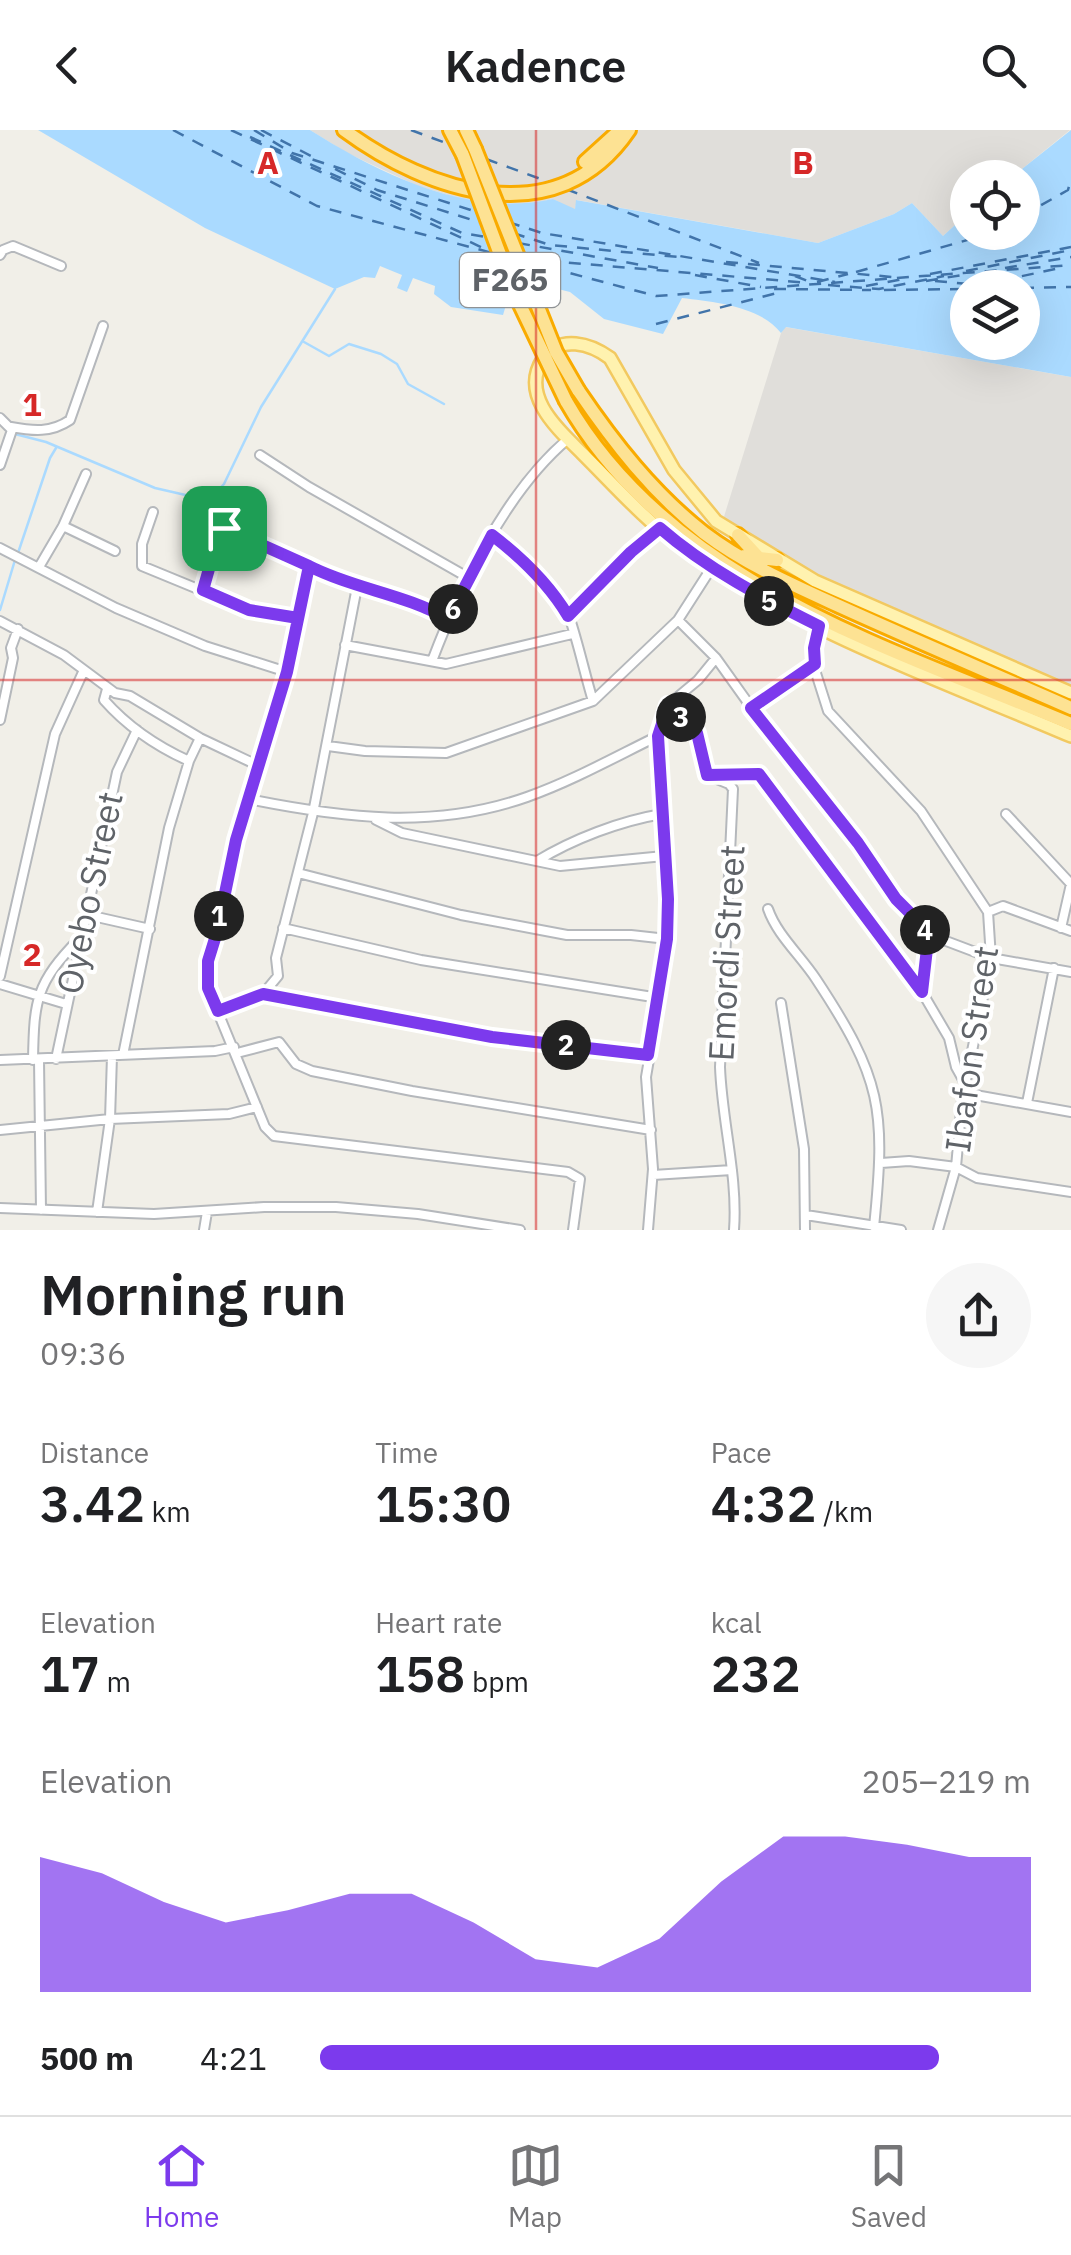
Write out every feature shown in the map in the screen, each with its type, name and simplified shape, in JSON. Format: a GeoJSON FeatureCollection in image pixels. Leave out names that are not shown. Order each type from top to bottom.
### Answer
{"type":"FeatureCollection","features":[{"type":"Feature","properties":{"kind":"highway"},"geometry":{"type":"LineString","coordinates":[[344,130],[400,168],[436,182],[468,191],[516,195],[564,184],[586,172],[608,156],[629,130]]}},
{"type":"Feature","properties":{"kind":"highway"},"geometry":{"type":"LineString","coordinates":[[357,130],[410,163],[440,175],[464,182],[517,186],[555,178],[577,168],[619,130]]}},
{"type":"Feature","properties":{"kind":"highway","name":"F265"},"geometry":{"type":"LineString","coordinates":[[450,130],[469,152],[556,352],[578,390],[606,432],[647,481],[689,521],[772,574],[1071,708]]}},
{"type":"Feature","properties":{"kind":"highway","name":"F265"},"geometry":{"type":"LineString","coordinates":[[466,130],[469,152],[514,292],[566,401],[596,448],[643,498],[686,539],[740,580],[780,602],[1071,724]]}},
{"type":"Feature","properties":{"kind":"highway"},"geometry":{"type":"LineString","coordinates":[[738,536],[772,574]]}},
{"type":"Feature","properties":{"kind":"highway"},"geometry":{"type":"LineString","coordinates":[[727,548],[742,555],[776,560]]}},
{"type":"Feature","properties":{"kind":"highway"},"geometry":{"type":"LineString","coordinates":[[740,580],[780,602]]}},
{"type":"Feature","properties":{"kind":"main road"},"geometry":{"type":"LineString","coordinates":[[740,580],[712,567],[660,528],[568,440],[541,405],[535,385],[547,354],[565,345],[584,344],[610,358],[674,470],[716,521],[738,536],[776,560],[906,623],[1071,693]]}},
{"type":"Feature","properties":{"kind":"main road"},"geometry":{"type":"LineString","coordinates":[[780,602],[819,626],[1071,736]]}},
{"type":"Feature","properties":{"kind":"street"},"geometry":{"type":"LineString","coordinates":[[0,256],[13,246],[62,266]]}},
{"type":"Feature","properties":{"kind":"street"},"geometry":{"type":"LineString","coordinates":[[11,431],[43,430],[70,420],[104,326]]}},
{"type":"Feature","properties":{"kind":"street"},"geometry":{"type":"LineString","coordinates":[[0,418],[11,431]]}},
{"type":"Feature","properties":{"kind":"street"},"geometry":{"type":"LineString","coordinates":[[0,466],[11,431]]}},
{"type":"Feature","properties":{"kind":"street"},"geometry":{"type":"LineString","coordinates":[[432,661],[448,619],[492,535],[547,457],[568,440]]}},
{"type":"Feature","properties":{"kind":"street"},"geometry":{"type":"LineString","coordinates":[[260,455],[469,578]]}},
{"type":"Feature","properties":{"kind":"street"},"geometry":{"type":"LineString","coordinates":[[39,568],[86,474]]}},
{"type":"Feature","properties":{"kind":"street"},"geometry":{"type":"LineString","coordinates":[[153,512],[139,563],[249,610],[298,618]]}},
{"type":"Feature","properties":{"kind":"street"},"geometry":{"type":"LineString","coordinates":[[63,526],[116,551]]}},
{"type":"Feature","properties":{"kind":"street"},"geometry":{"type":"LineString","coordinates":[[203,590],[222,528],[357,587],[420,603],[448,619]]}},
{"type":"Feature","properties":{"kind":"street"},"geometry":{"type":"LineString","coordinates":[[568,616],[660,528]]}},
{"type":"Feature","properties":{"kind":"street"},"geometry":{"type":"LineString","coordinates":[[492,535],[555,594],[568,616],[593,702]]}},
{"type":"Feature","properties":{"kind":"street"},"geometry":{"type":"LineString","coordinates":[[0,548],[116,608],[187,638],[287,672]]}},
{"type":"Feature","properties":{"kind":"street"},"geometry":{"type":"LineString","coordinates":[[309,566],[287,672],[257,764],[206,972],[208,988],[269,1132],[280,1138],[576,1174],[580,1179],[573,1230]]}},
{"type":"Feature","properties":{"kind":"street"},"geometry":{"type":"LineString","coordinates":[[328,746],[446,753],[593,702],[678,620],[712,567]]}},
{"type":"Feature","properties":{"kind":"street"},"geometry":{"type":"LineString","coordinates":[[285,999],[276,958],[328,746],[357,587]]}},
{"type":"Feature","properties":{"kind":"street"},"geometry":{"type":"LineString","coordinates":[[678,620],[716,658],[858,843],[896,899],[924,927],[928,940],[922,992]]}},
{"type":"Feature","properties":{"kind":"street"},"geometry":{"type":"LineString","coordinates":[[2,623],[84,670],[108,689],[130,696],[200,738],[257,764]]}},
{"type":"Feature","properties":{"kind":"street","name":"Ibafon Street"},"geometry":{"type":"LineString","coordinates":[[819,626],[815,664],[828,710],[921,811],[988,912],[991,958],[965,1089],[956,1167],[938,1230]]}},
{"type":"Feature","properties":{"kind":"street"},"geometry":{"type":"LineString","coordinates":[[0,720],[18,629]]}},
{"type":"Feature","properties":{"kind":"street"},"geometry":{"type":"LineString","coordinates":[[345,646],[432,661],[464,662],[572,634]]}},
{"type":"Feature","properties":{"kind":"street"},"geometry":{"type":"LineString","coordinates":[[648,1230],[652,1174],[646,1100],[648,1055],[667,939],[658,736],[668,705],[698,680],[716,658]]}},
{"type":"Feature","properties":{"kind":"street"},"geometry":{"type":"LineString","coordinates":[[751,708],[815,664]]}},
{"type":"Feature","properties":{"kind":"street"},"geometry":{"type":"LineString","coordinates":[[0,976],[55,734],[84,670]]}},
{"type":"Feature","properties":{"kind":"street"},"geometry":{"type":"LineString","coordinates":[[108,689],[104,700],[137,730],[190,761]]}},
{"type":"Feature","properties":{"kind":"street","name":"Emordi Street"},"geometry":{"type":"LineString","coordinates":[[668,705],[697,733],[707,775],[733,789],[720,1067],[732,1170],[734,1230]]}},
{"type":"Feature","properties":{"kind":"street","name":"Oyebo Street"},"geometry":{"type":"LineString","coordinates":[[56,1060],[116,772],[137,730]]}},
{"type":"Feature","properties":{"kind":"street"},"geometry":{"type":"LineString","coordinates":[[248,799],[376,819],[449,816],[528,797],[658,736]]}},
{"type":"Feature","properties":{"kind":"street"},"geometry":{"type":"LineString","coordinates":[[123,1055],[169,828],[200,738]]}},
{"type":"Feature","properties":{"kind":"street"},"geometry":{"type":"LineString","coordinates":[[707,775],[759,774],[922,992],[949,1038],[965,1089],[1071,1112]]}},
{"type":"Feature","properties":{"kind":"street"},"geometry":{"type":"LineString","coordinates":[[537,862],[554,850],[634,820],[662,814]]}},
{"type":"Feature","properties":{"kind":"street"},"geometry":{"type":"LineString","coordinates":[[1006,814],[1071,884],[1061,928]]}},
{"type":"Feature","properties":{"kind":"street"},"geometry":{"type":"LineString","coordinates":[[376,819],[402,832],[564,866],[664,856]]}},
{"type":"Feature","properties":{"kind":"street"},"geometry":{"type":"LineString","coordinates":[[298,873],[461,914],[567,935],[667,939]]}},
{"type":"Feature","properties":{"kind":"street"},"geometry":{"type":"LineString","coordinates":[[988,912],[1002,906],[1071,931]]}},
{"type":"Feature","properties":{"kind":"street"},"geometry":{"type":"LineString","coordinates":[[768,909],[776,926],[832,1002],[865,1062],[879,1108],[880,1163],[874,1227]]}},
{"type":"Feature","properties":{"kind":"street"},"geometry":{"type":"LineString","coordinates":[[88,915],[150,929]]}},
{"type":"Feature","properties":{"kind":"street"},"geometry":{"type":"LineString","coordinates":[[283,928],[421,960],[659,998]]}},
{"type":"Feature","properties":{"kind":"street"},"geometry":{"type":"LineString","coordinates":[[42,1210],[37,996],[58,961],[81,937]]}},
{"type":"Feature","properties":{"kind":"street"},"geometry":{"type":"LineString","coordinates":[[928,940],[946,941],[991,958],[1071,972]]}},
{"type":"Feature","properties":{"kind":"street"},"geometry":{"type":"LineString","coordinates":[[1027,1104],[1054,968]]}},
{"type":"Feature","properties":{"kind":"street"},"geometry":{"type":"LineString","coordinates":[[218,1011],[263,994],[278,976]]}},
{"type":"Feature","properties":{"kind":"street"},"geometry":{"type":"LineString","coordinates":[[0,984],[66,1004]]}},
{"type":"Feature","properties":{"kind":"street"},"geometry":{"type":"LineString","coordinates":[[263,994],[472,1034],[648,1055]]}},
{"type":"Feature","properties":{"kind":"street"},"geometry":{"type":"LineString","coordinates":[[781,1003],[804,1150],[805,1230]]}},
{"type":"Feature","properties":{"kind":"street"},"geometry":{"type":"LineString","coordinates":[[0,1060],[215,1052],[279,1042],[296,1064],[312,1071],[412,1092],[651,1130]]}},
{"type":"Feature","properties":{"kind":"street"},"geometry":{"type":"LineString","coordinates":[[97,1212],[110,1119],[112,1056]]}},
{"type":"Feature","properties":{"kind":"street"},"geometry":{"type":"LineString","coordinates":[[0,1130],[110,1119],[228,1114],[256,1107]]}},
{"type":"Feature","properties":{"kind":"street"},"geometry":{"type":"LineString","coordinates":[[880,1163],[910,1161],[956,1167],[978,1178],[1071,1192]]}},
{"type":"Feature","properties":{"kind":"street"},"geometry":{"type":"LineString","coordinates":[[652,1174],[732,1170]]}},
{"type":"Feature","properties":{"kind":"street"},"geometry":{"type":"LineString","coordinates":[[0,1208],[154,1214],[336,1207],[418,1214],[520,1230]]}},
{"type":"Feature","properties":{"kind":"street"},"geometry":{"type":"LineString","coordinates":[[204,1230],[207,1212]]}},
{"type":"Feature","properties":{"kind":"street"},"geometry":{"type":"LineString","coordinates":[[806,1215],[901,1230]]}},
{"type":"Feature","properties":{"kind":"shaded area"},"geometry":{"type":"Polygon","coordinates":[[[310,130],[1070,130],[1033,160],[950,160],[950,230],[943,236],[912,203],[894,214],[818,243],[577,200],[575,209],[571,209],[553,199],[528,205],[461,199],[418,186],[347,153],[310,130]]]}},
{"type":"Feature","properties":{"kind":"shaded area"},"geometry":{"type":"Polygon","coordinates":[[[785,327],[950,356],[950,360],[974,360],[1071,377],[1071,695],[853,600],[722,523],[785,327]]]}},
{"type":"Feature","properties":{"kind":"water"},"geometry":{"type":"Polygon","coordinates":[[[38,130],[310,130],[395,176],[457,197],[521,203],[553,199],[575,209],[576,200],[818,243],[894,214],[912,203],[943,236],[950,230],[950,250],[1040,250],[1040,160],[1033,160],[1071,130],[1071,377],[974,360],[1040,360],[1040,270],[950,270],[950,356],[786,327],[781,333],[749,311],[682,298],[663,334],[604,319],[570,292],[542,285],[509,295],[503,315],[451,307],[434,294],[435,286],[413,278],[407,292],[397,288],[402,275],[380,266],[375,278],[364,277],[335,289],[205,228],[38,130]]]}},
{"type":"Feature","properties":{"kind":"waterway"},"geometry":{"type":"LineString","coordinates":[[15,434],[46,442],[155,488],[203,499],[212,497],[224,484],[261,407],[335,289]]}},
{"type":"Feature","properties":{"kind":"waterway"},"geometry":{"type":"LineString","coordinates":[[304,342],[329,356],[349,344],[381,354],[397,364],[408,384],[444,404]]}},
{"type":"Feature","properties":{"kind":"waterway"},"geometry":{"type":"LineString","coordinates":[[18,553],[56,448]]}},
{"type":"Feature","properties":{"kind":"waterway"},"geometry":{"type":"LineString","coordinates":[[0,610],[15,560]]}},
{"type":"Feature","properties":{"kind":"ferry route"},"geometry":{"type":"LineString","coordinates":[[173,130],[317,206],[496,254]]}},
{"type":"Feature","properties":{"kind":"ferry route"},"geometry":{"type":"LineString","coordinates":[[231,130],[483,248]]}},
{"type":"Feature","properties":{"kind":"ferry route"},"geometry":{"type":"LineString","coordinates":[[254,130],[292,153],[477,212]]}},
{"type":"Feature","properties":{"kind":"ferry route"},"geometry":{"type":"LineString","coordinates":[[261,130],[315,158]]}},
{"type":"Feature","properties":{"kind":"ferry route"},"geometry":{"type":"LineString","coordinates":[[411,130],[451,145]]}},
{"type":"Feature","properties":{"kind":"ferry route"},"geometry":{"type":"LineString","coordinates":[[250,137],[462,233],[486,237]]}},
{"type":"Feature","properties":{"kind":"ferry route"},"geometry":{"type":"LineString","coordinates":[[486,159],[549,182]]}},
{"type":"Feature","properties":{"kind":"ferry route"},"geometry":{"type":"LineString","coordinates":[[335,169],[377,190],[482,223]]}},
{"type":"Feature","properties":{"kind":"ferry route"},"geometry":{"type":"LineString","coordinates":[[1040,206],[1068,190],[1071,179]]}},
{"type":"Feature","properties":{"kind":"ferry route"},"geometry":{"type":"LineString","coordinates":[[566,189],[759,263]]}},
{"type":"Feature","properties":{"kind":"ferry route"},"geometry":{"type":"LineString","coordinates":[[508,222],[542,233],[835,282]]}},
{"type":"Feature","properties":{"kind":"ferry route"},"geometry":{"type":"LineString","coordinates":[[513,233],[550,245],[678,257]]}},
{"type":"Feature","properties":{"kind":"ferry route"},"geometry":{"type":"LineString","coordinates":[[518,243],[658,268]]}},
{"type":"Feature","properties":{"kind":"ferry route"},"geometry":{"type":"LineString","coordinates":[[856,272],[950,245]]}},
{"type":"Feature","properties":{"kind":"ferry route"},"geometry":{"type":"LineString","coordinates":[[930,274],[1071,247]]}},
{"type":"Feature","properties":{"kind":"ferry route"},"geometry":{"type":"LineString","coordinates":[[971,270],[1071,250]]}},
{"type":"Feature","properties":{"kind":"ferry route"},"geometry":{"type":"LineString","coordinates":[[1005,268],[1071,257]]}},
{"type":"Feature","properties":{"kind":"ferry route"},"geometry":{"type":"LineString","coordinates":[[525,259],[810,283]]}},
{"type":"Feature","properties":{"kind":"ferry route"},"geometry":{"type":"LineString","coordinates":[[528,262],[656,296],[1071,265]]}},
{"type":"Feature","properties":{"kind":"ferry route"},"geometry":{"type":"LineString","coordinates":[[726,262],[892,277]]}},
{"type":"Feature","properties":{"kind":"ferry route"},"geometry":{"type":"LineString","coordinates":[[935,281],[980,285],[1060,268]]}},
{"type":"Feature","properties":{"kind":"ferry route"},"geometry":{"type":"LineString","coordinates":[[817,282],[848,274]]}},
{"type":"Feature","properties":{"kind":"ferry route"},"geometry":{"type":"LineString","coordinates":[[695,275],[761,287]]}},
{"type":"Feature","properties":{"kind":"ferry route"},"geometry":{"type":"LineString","coordinates":[[795,276],[810,282]]}},
{"type":"Feature","properties":{"kind":"ferry route"},"geometry":{"type":"LineString","coordinates":[[828,285],[879,289],[944,276]]}},
{"type":"Feature","properties":{"kind":"ferry route"},"geometry":{"type":"LineString","coordinates":[[926,281],[950,277]]}},
{"type":"Feature","properties":{"kind":"ferry route"},"geometry":{"type":"LineString","coordinates":[[866,286],[903,279]]}},
{"type":"Feature","properties":{"kind":"ferry route"},"geometry":{"type":"LineString","coordinates":[[1040,288],[1071,287]]}},
{"type":"Feature","properties":{"kind":"ferry route"},"geometry":{"type":"LineString","coordinates":[[774,289],[871,290]]}},
{"type":"Feature","properties":{"kind":"ferry route"},"geometry":{"type":"LineString","coordinates":[[884,290],[950,289]]}},
{"type":"Feature","properties":{"kind":"ferry route"},"geometry":{"type":"LineString","coordinates":[[656,324],[781,292]]}},
{"type":"Feature","properties":{"kind":"route"},"geometry":{"type":"LineString","coordinates":[[224,528],[220,530],[203,590],[249,610],[298,618],[309,566],[357,587],[420,603],[448,619],[492,535],[555,594],[568,616],[660,528],[736,583],[819,626],[814,639],[815,664],[751,708],[858,843],[896,899],[924,927],[928,940],[922,992],[759,774],[707,775],[697,733],[668,705],[658,736],[667,939],[648,1055],[433,1028],[263,994],[218,1011],[208,988],[208,961],[236,840],[287,672],[309,566],[224,528]]}}]}
